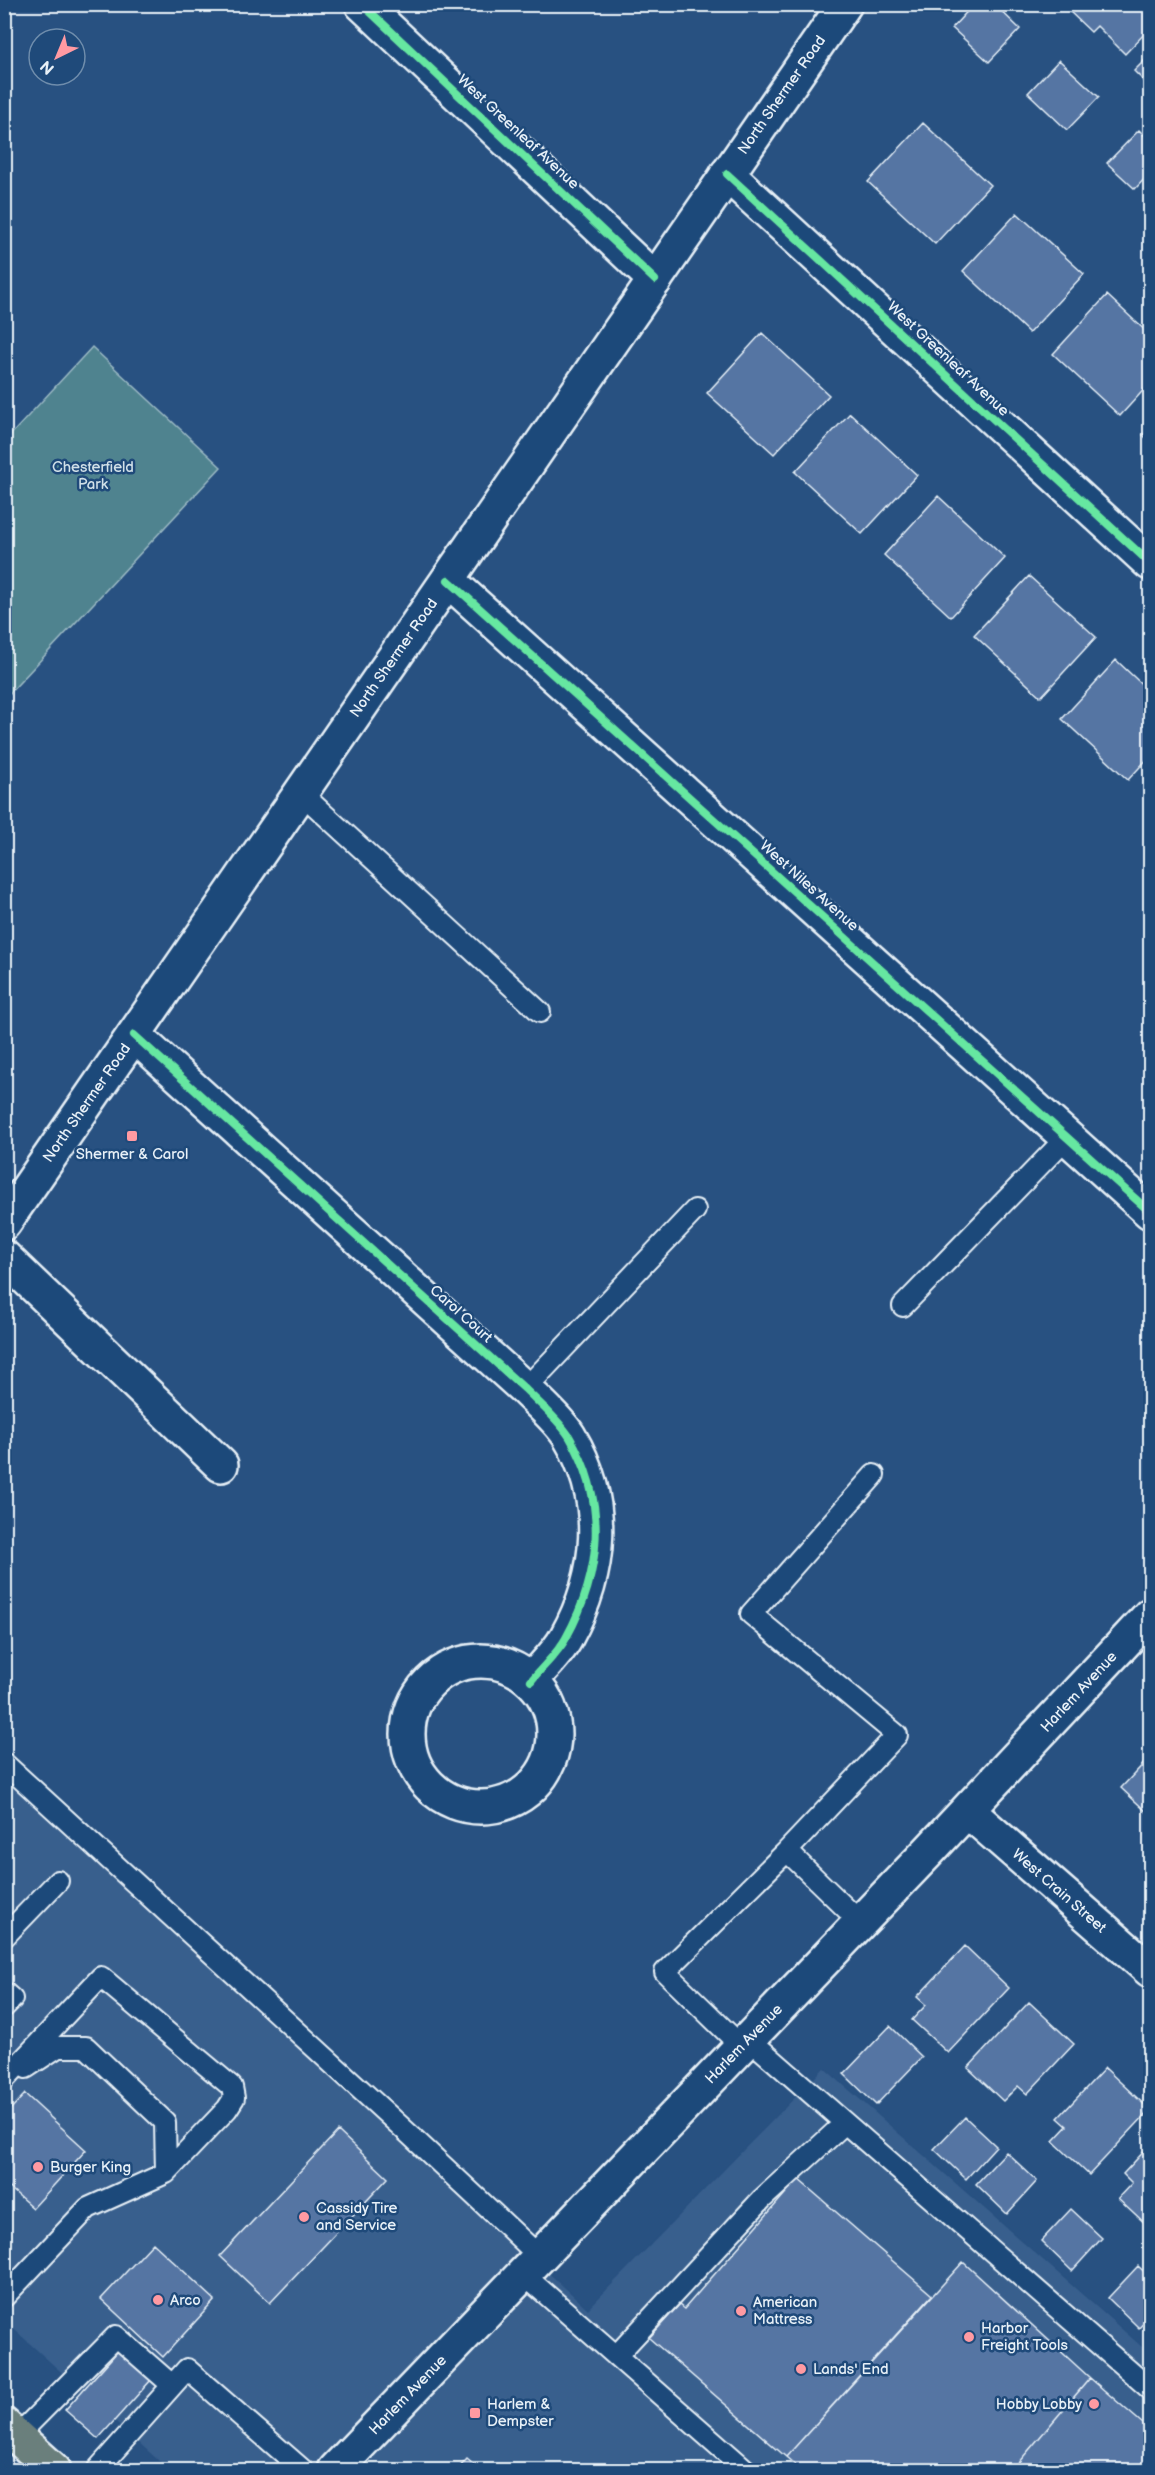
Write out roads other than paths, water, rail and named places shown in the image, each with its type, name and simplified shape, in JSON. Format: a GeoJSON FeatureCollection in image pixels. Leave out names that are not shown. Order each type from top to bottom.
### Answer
{"type":"FeatureCollection","features":[{"type":"Feature","properties":{"kind":"main road"},"geometry":{"type":"LineString","coordinates":[[11,2430],[54,2470]]}},
{"type":"Feature","properties":{"kind":"street","name":"West Greenleaf Avenue"},"geometry":{"type":"LineString","coordinates":[[362,4],[655,280]]}},
{"type":"Feature","properties":{"kind":"street","name":"North Shermer Road"},"geometry":{"type":"LineString","coordinates":[[4,1223],[845,4]]}},
{"type":"Feature","properties":{"kind":"street","name":"West Greenleaf Avenue"},"geometry":{"type":"LineString","coordinates":[[727,174],[1150,563]]}},
{"type":"Feature","properties":{"kind":"street","name":"West Niles Avenue"},"geometry":{"type":"LineString","coordinates":[[448,580],[1150,1212]]}},
{"type":"Feature","properties":{"kind":"street","name":"Carol Court"},"geometry":{"type":"LineString","coordinates":[[134,1035],[525,1389],[568,1435],[586,1474],[596,1506],[596,1543],[589,1585],[566,1640],[531,1681]]}},
{"type":"Feature","properties":{"kind":"street"},"geometry":{"type":"LineString","coordinates":[[4,1257],[221,1466]]}},
{"type":"Feature","properties":{"kind":"street","name":"Harlem Avenue"},"geometry":{"type":"LineString","coordinates":[[335,2470],[968,1811],[1150,1615]]}},
{"type":"Feature","properties":{"kind":"street"},"geometry":{"type":"LineString","coordinates":[[478,1661],[490,1661],[512,1667],[531,1681],[545,1699],[552,1720],[554,1742],[548,1764],[536,1782],[518,1797],[497,1805],[475,1807],[453,1801],[433,1789],[418,1771],[409,1749],[408,1726],[414,1704],[426,1684],[445,1670],[466,1662],[478,1661]]}},
{"type":"Feature","properties":{"kind":"street","name":"West Crain Street"},"geometry":{"type":"LineString","coordinates":[[968,1811],[1150,1970]]}},
{"type":"Feature","properties":{"kind":"lane"},"geometry":{"type":"LineString","coordinates":[[301,793],[540,1012]]}},
{"type":"Feature","properties":{"kind":"lane"},"geometry":{"type":"LineString","coordinates":[[903,1306],[1067,1137]]}},
{"type":"Feature","properties":{"kind":"lane"},"geometry":{"type":"LineString","coordinates":[[525,1389],[695,1210]]}},
{"type":"Feature","properties":{"kind":"lane"},"geometry":{"type":"LineString","coordinates":[[874,1476],[751,1614],[897,1735],[787,1851],[665,1972],[745,2043],[845,2123],[1150,2389]]}},
{"type":"Feature","properties":{"kind":"lane"},"geometry":{"type":"LineString","coordinates":[[4,1763],[409,2134],[616,2356],[746,2470]]}},
{"type":"Feature","properties":{"kind":"lane"},"geometry":{"type":"LineString","coordinates":[[787,1851],[861,1923]]}},
{"type":"Feature","properties":{"kind":"lane"},"geometry":{"type":"LineString","coordinates":[[4,1936],[58,1881]]}},
{"type":"Feature","properties":{"kind":"lane"},"geometry":{"type":"LineString","coordinates":[[4,2081],[100,1977],[232,2087],[234,2098],[227,2109],[166,2173],[88,2208],[4,2297]]}},
{"type":"Feature","properties":{"kind":"lane"},"geometry":{"type":"LineString","coordinates":[[4,1992],[12,1999],[4,2007]]}},
{"type":"Feature","properties":{"kind":"lane"},"geometry":{"type":"LineString","coordinates":[[4,2081],[58,2048],[86,2047],[165,2122],[166,2173]]}},
{"type":"Feature","properties":{"kind":"lane"},"geometry":{"type":"LineString","coordinates":[[616,2356],[762,2199],[845,2123]]}},
{"type":"Feature","properties":{"kind":"lane"},"geometry":{"type":"LineString","coordinates":[[11,2430],[116,2336],[172,2385]]}},
{"type":"Feature","properties":{"kind":"lane"},"geometry":{"type":"LineString","coordinates":[[98,2470],[187,2369],[303,2470]]}},
{"type":"Feature","properties":{"kind":"place","name":"Shermer & Carol"},"geometry":{"type":"Point","coordinates":[132,1136]}},
{"type":"Feature","properties":{"kind":"place","name":"Burger King"},"geometry":{"type":"Point","coordinates":[38,2167]}},
{"type":"Feature","properties":{"kind":"place","name":"Cassidy Tire and Service"},"geometry":{"type":"Point","coordinates":[304,2217]}},
{"type":"Feature","properties":{"kind":"place","name":"Arco"},"geometry":{"type":"Point","coordinates":[158,2300]}},
{"type":"Feature","properties":{"kind":"place","name":"American Mattress"},"geometry":{"type":"Point","coordinates":[741,2311]}},
{"type":"Feature","properties":{"kind":"place","name":"Harbor Freight Tools"},"geometry":{"type":"Point","coordinates":[969,2337]}},
{"type":"Feature","properties":{"kind":"place","name":"Lands' End"},"geometry":{"type":"Point","coordinates":[801,2369]}},
{"type":"Feature","properties":{"kind":"place","name":"Hobby Lobby"},"geometry":{"type":"Point","coordinates":[1094,2404]}},
{"type":"Feature","properties":{"kind":"place","name":"Harlem & Dempster"},"geometry":{"type":"Point","coordinates":[475,2413]}},
{"type":"Feature","properties":{"kind":"park label","name":"Chesterfield Park"},"geometry":{"type":"Point","coordinates":[93,476]}}]}
